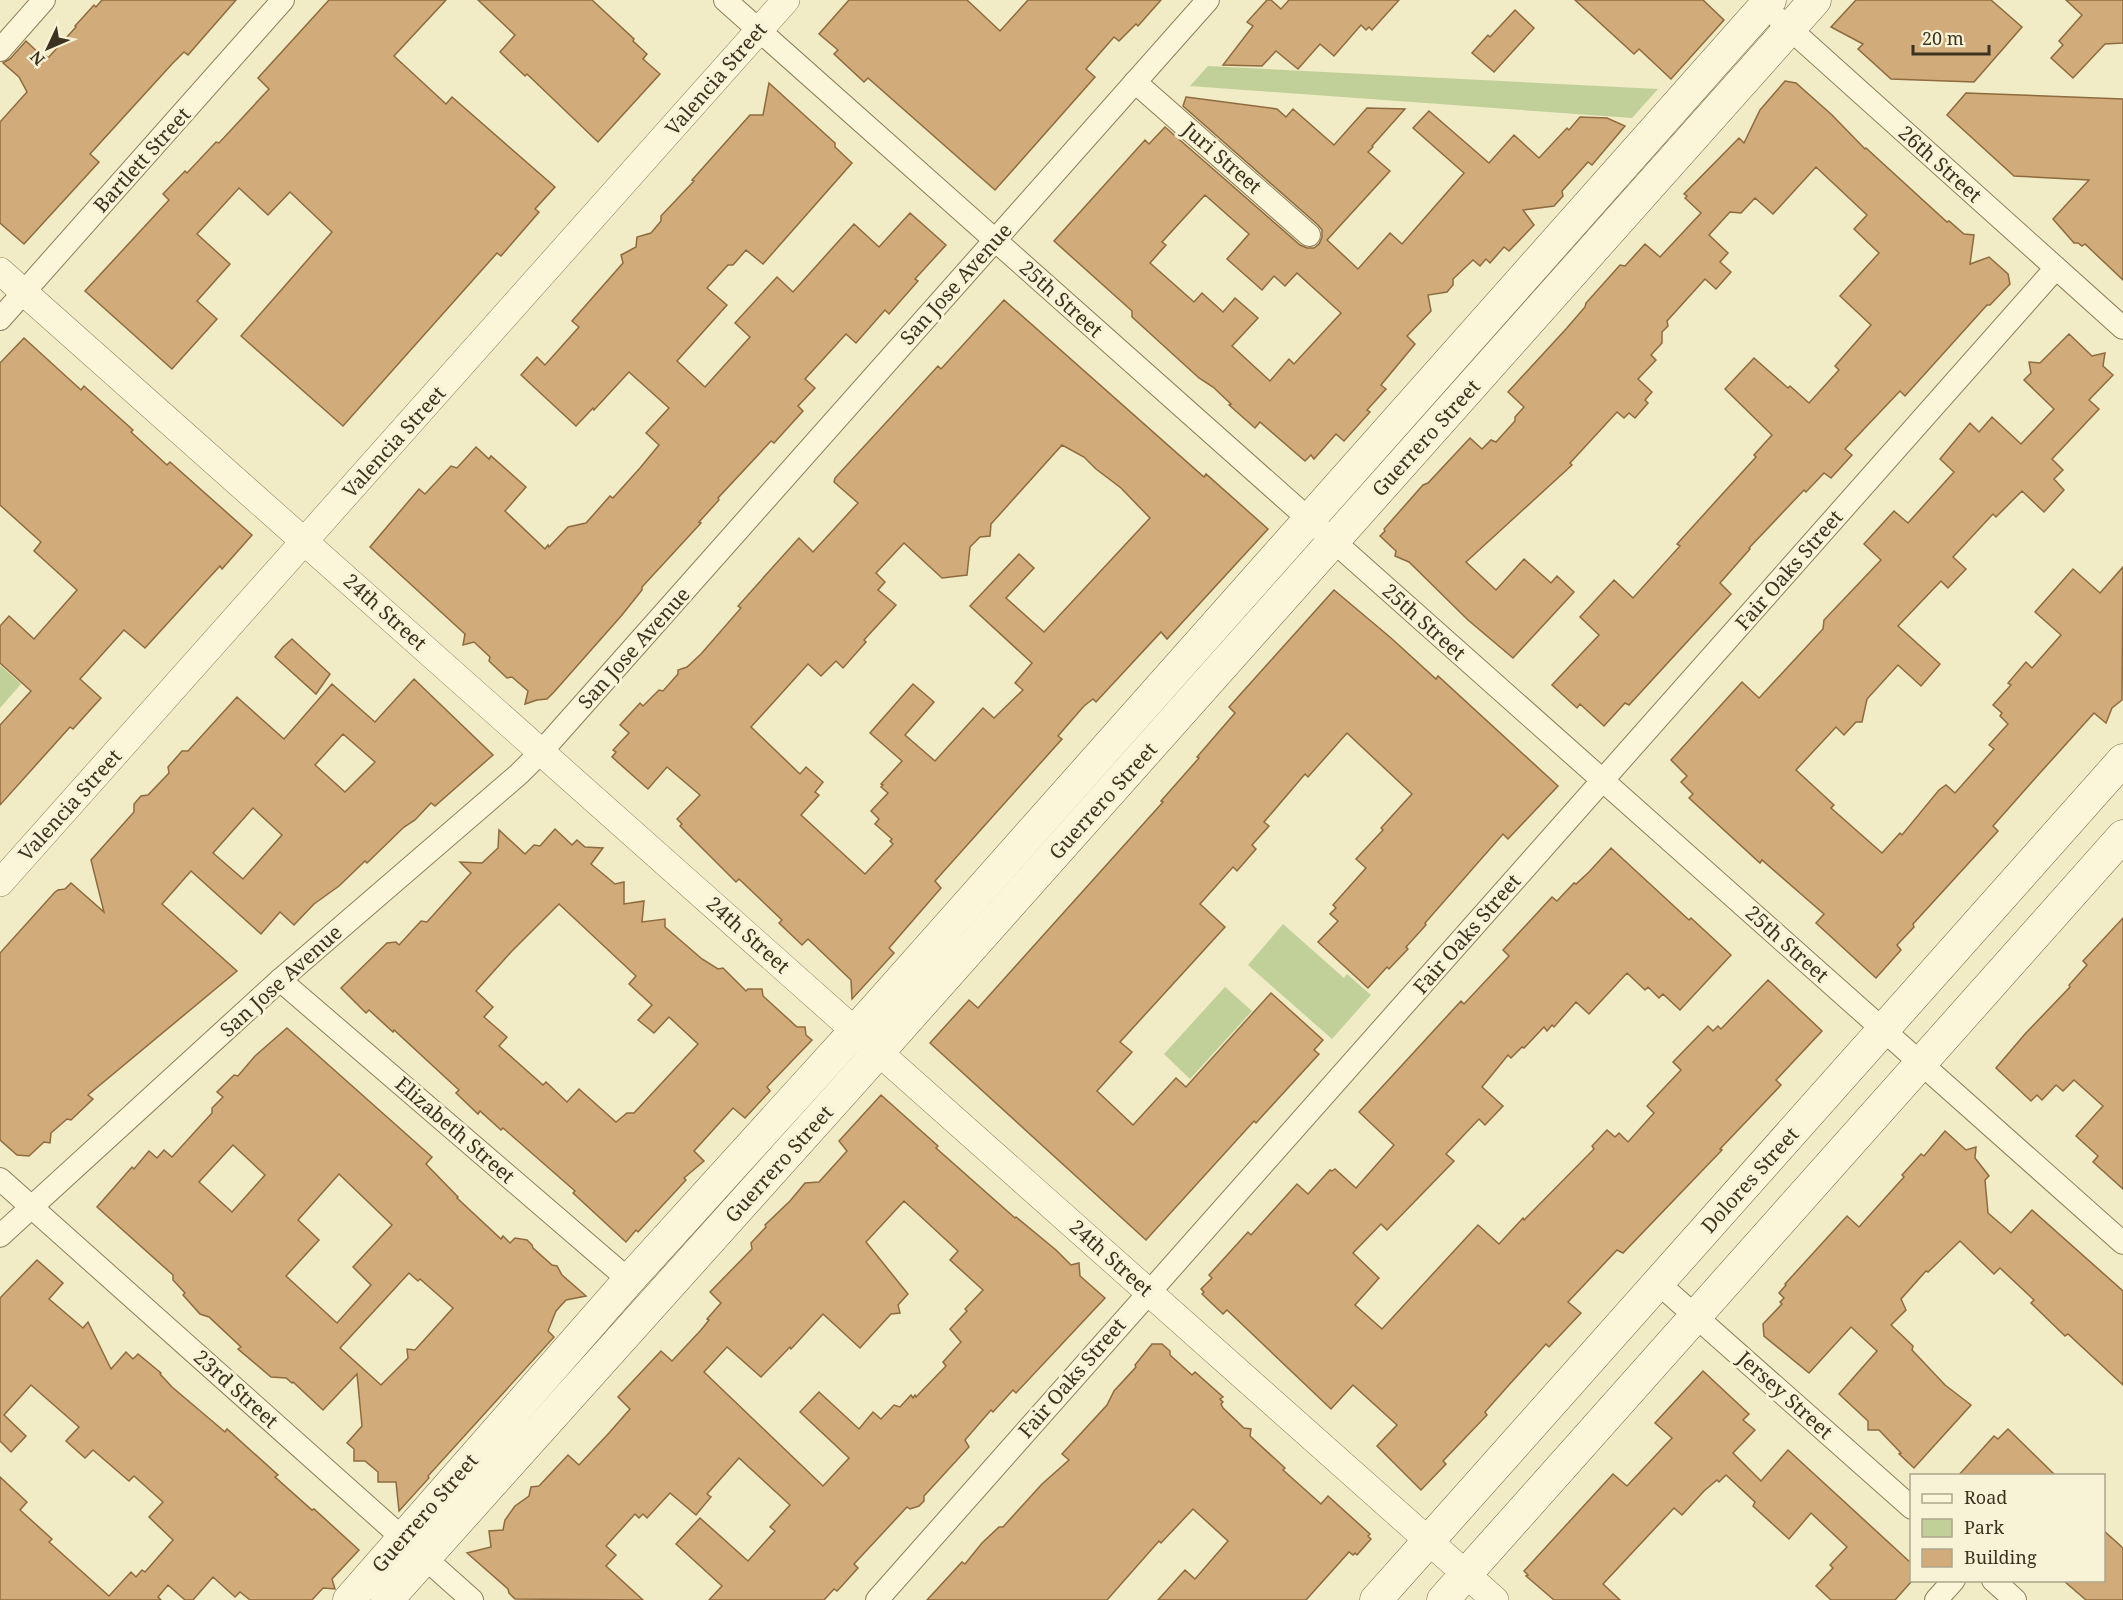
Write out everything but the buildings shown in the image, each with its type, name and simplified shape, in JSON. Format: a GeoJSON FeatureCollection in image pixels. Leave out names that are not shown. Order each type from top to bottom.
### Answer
{"type":"FeatureCollection","features":[{"type":"Feature","properties":{"kind":"main road","name":"Guerrero Street"},"geometry":{"type":"LineString","coordinates":[[349,1600],[414,1548],[879,1052],[1815,0]]}},
{"type":"Feature","properties":{"kind":"main road","name":"Guerrero Street"},"geometry":{"type":"LineString","coordinates":[[387,1600],[414,1548],[629,1280],[855,1031],[1309,520],[1764,2]]}},
{"type":"Feature","properties":{"kind":"main road","name":"Dolores Street"},"geometry":{"type":"LineString","coordinates":[[1376,1600],[1883,1030],[2119,771]]}},
{"type":"Feature","properties":{"kind":"main road"},"geometry":{"type":"LineString","coordinates":[[1443,1600],[2123,836]]}},
{"type":"Feature","properties":{"kind":"street"},"geometry":{"type":"LineString","coordinates":[[0,50],[44,0]]}},
{"type":"Feature","properties":{"kind":"street","name":"Bartlett Street"},"geometry":{"type":"LineString","coordinates":[[0,319],[283,0]]}},
{"type":"Feature","properties":{"kind":"street","name":"25th Street"},"geometry":{"type":"LineString","coordinates":[[725,0],[2123,1243]]}},
{"type":"Feature","properties":{"kind":"street","name":"Valencia Street"},"geometry":{"type":"LineString","coordinates":[[0,883],[306,542],[786,0]]}},
{"type":"Feature","properties":{"kind":"street","name":"San Jose Avenue"},"geometry":{"type":"LineString","coordinates":[[0,1236],[280,980],[542,752],[1208,0]]}},
{"type":"Feature","properties":{"kind":"street","name":"26th Street"},"geometry":{"type":"LineString","coordinates":[[1764,2],[1790,29],[2123,328]]}},
{"type":"Feature","properties":{"kind":"street","name":"Juri Street"},"geometry":{"type":"LineString","coordinates":[[1135,82],[1309,235]]}},
{"type":"Feature","properties":{"kind":"street","name":"Fair Oaks Street"},"geometry":{"type":"LineString","coordinates":[[876,1600],[2056,268]]}},
{"type":"Feature","properties":{"kind":"street","name":"24th Street"},"geometry":{"type":"LineString","coordinates":[[0,271],[1495,1600]]}},
{"type":"Feature","properties":{"kind":"street","name":"Elizabeth Street"},"geometry":{"type":"LineString","coordinates":[[280,980],[629,1280]]}},
{"type":"Feature","properties":{"kind":"street","name":"23rd Street"},"geometry":{"type":"LineString","coordinates":[[0,1179],[472,1600]]}},
{"type":"Feature","properties":{"kind":"street","name":"Jersey Street"},"geometry":{"type":"LineString","coordinates":[[1658,1283],[1910,1507]]}},
{"type":"Feature","properties":{"kind":"street"},"geometry":{"type":"LineString","coordinates":[[1936,1600],[1953,1582]]}},
{"type":"Feature","properties":{"kind":"street"},"geometry":{"type":"LineString","coordinates":[[1994,1582],[2015,1600]]}},
{"type":"Feature","properties":{"kind":"green space"},"geometry":{"type":"Polygon","coordinates":[[[1208,66],[1658,89],[1632,118],[1190,86],[1208,66]]]}},
{"type":"Feature","properties":{"kind":"green space"},"geometry":{"type":"Polygon","coordinates":[[[0,665],[21,684],[0,708],[0,665]]]}},
{"type":"Feature","properties":{"kind":"green space"},"geometry":{"type":"Polygon","coordinates":[[[1283,924],[1344,978],[1347,974],[1371,995],[1332,1039],[1248,965],[1283,924]]]}},
{"type":"Feature","properties":{"kind":"green space"},"geometry":{"type":"Polygon","coordinates":[[[1225,987],[1252,1011],[1190,1079],[1164,1054],[1225,987]]]}}]}
